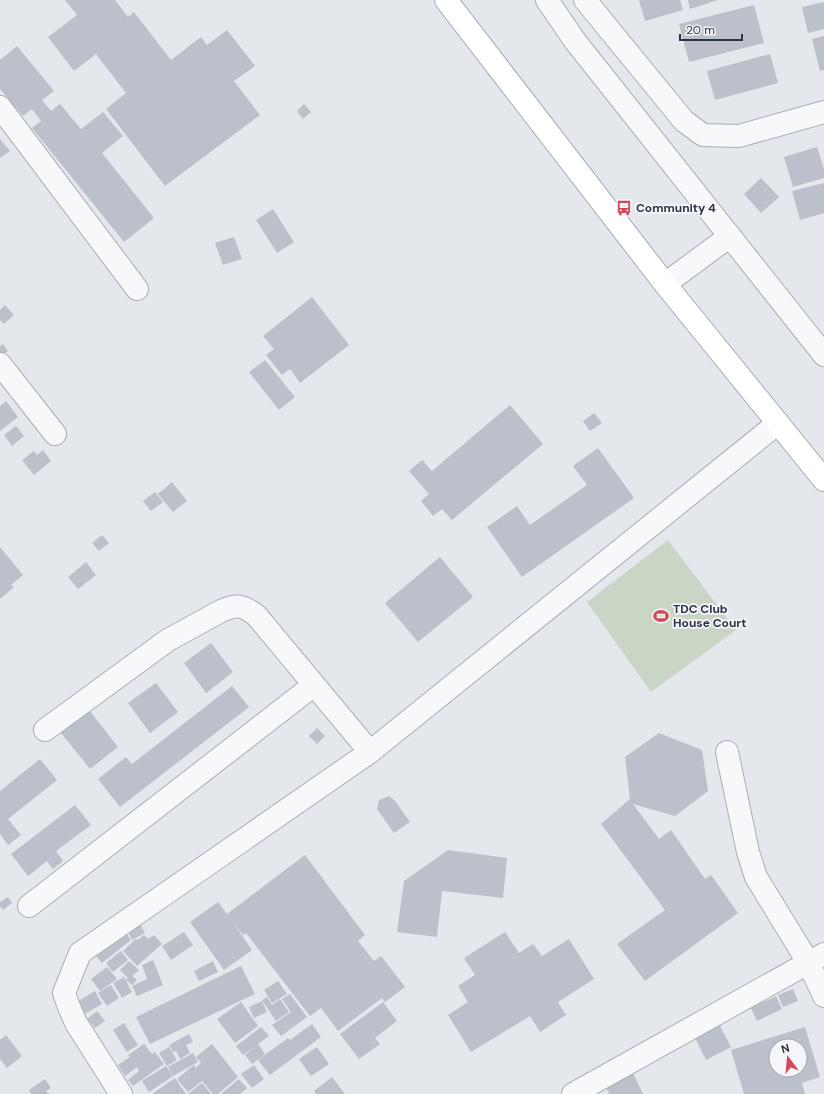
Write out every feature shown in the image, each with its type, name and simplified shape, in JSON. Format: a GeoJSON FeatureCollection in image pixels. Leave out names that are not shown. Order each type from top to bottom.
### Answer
{"type":"FeatureCollection","features":[{"type":"Feature","properties":{"kind":"main road"},"geometry":{"type":"LineString","coordinates":[[446,0],[665,284],[824,480]]}},
{"type":"Feature","properties":{"kind":"street"},"geometry":{"type":"LineString","coordinates":[[547,0],[575,41],[730,236],[814,327],[824,355]]}},
{"type":"Feature","properties":{"kind":"street"},"geometry":{"type":"LineString","coordinates":[[585,0],[684,121],[703,135],[739,136],[824,112]]}},
{"type":"Feature","properties":{"kind":"street"},"geometry":{"type":"LineString","coordinates":[[0,107],[137,289]]}},
{"type":"Feature","properties":{"kind":"street"},"geometry":{"type":"LineString","coordinates":[[665,284],[730,236]]}},
{"type":"Feature","properties":{"kind":"street"},"geometry":{"type":"LineString","coordinates":[[0,364],[55,434]]}},
{"type":"Feature","properties":{"kind":"street"},"geometry":{"type":"LineString","coordinates":[[121,1094],[76,1023],[64,993],[80,953],[370,752],[778,424]]}},
{"type":"Feature","properties":{"kind":"street"},"geometry":{"type":"LineString","coordinates":[[45,730],[168,640],[230,607],[239,606],[256,615],[370,752]]}},
{"type":"Feature","properties":{"kind":"street"},"geometry":{"type":"LineString","coordinates":[[29,906],[314,685]]}},
{"type":"Feature","properties":{"kind":"street"},"geometry":{"type":"LineString","coordinates":[[727,752],[748,852],[756,877],[816,958],[824,996]]}},
{"type":"Feature","properties":{"kind":"street"},"geometry":{"type":"LineString","coordinates":[[573,1094],[816,958]]}},
{"type":"Feature","properties":{"kind":"green space","name":"TDC Club House Court"},"geometry":{"type":"Polygon","coordinates":[[[668,540],[736,630],[651,692],[587,602],[668,540]]]}},
{"type":"Feature","properties":{"kind":"building"},"geometry":{"type":"Polygon","coordinates":[[[65,0],[115,0],[128,17],[134,12],[171,60],[201,37],[207,45],[227,30],[255,66],[234,81],[260,115],[165,186],[106,109],[126,93],[96,54],[74,71],[48,37],[77,15],[65,0]]]}},
{"type":"Feature","properties":{"kind":"building"},"geometry":{"type":"Polygon","coordinates":[[[639,0],[680,0],[683,10],[645,21],[639,0]]]}},
{"type":"Feature","properties":{"kind":"building"},"geometry":{"type":"Polygon","coordinates":[[[688,0],[718,0],[690,9],[688,0]]]}},
{"type":"Feature","properties":{"kind":"building"},"geometry":{"type":"Polygon","coordinates":[[[824,2],[824,29],[808,33],[802,7],[824,2]]]}},
{"type":"Feature","properties":{"kind":"building"},"geometry":{"type":"Polygon","coordinates":[[[754,5],[764,43],[689,62],[679,24],[754,5]]]}},
{"type":"Feature","properties":{"kind":"building"},"geometry":{"type":"Polygon","coordinates":[[[824,36],[824,70],[820,71],[812,39],[824,36]]]}},
{"type":"Feature","properties":{"kind":"building"},"geometry":{"type":"Polygon","coordinates":[[[17,46],[54,91],[42,100],[51,111],[60,104],[81,129],[103,112],[123,136],[102,153],[154,218],[124,242],[32,128],[41,121],[32,109],[23,116],[0,89],[0,60],[17,46]]]}},
{"type":"Feature","properties":{"kind":"building"},"geometry":{"type":"Polygon","coordinates":[[[770,54],[778,83],[715,100],[707,71],[770,54]]]}},
{"type":"Feature","properties":{"kind":"building"},"geometry":{"type":"Polygon","coordinates":[[[304,104],[311,112],[303,119],[297,111],[304,104]]]}},
{"type":"Feature","properties":{"kind":"building"},"geometry":{"type":"Polygon","coordinates":[[[0,139],[10,151],[0,158],[0,139]]]}},
{"type":"Feature","properties":{"kind":"building"},"geometry":{"type":"Polygon","coordinates":[[[817,147],[824,169],[824,178],[793,187],[784,157],[817,147]]]}},
{"type":"Feature","properties":{"kind":"building"},"geometry":{"type":"Polygon","coordinates":[[[761,178],[779,197],[761,213],[744,194],[761,178]]]}},
{"type":"Feature","properties":{"kind":"building"},"geometry":{"type":"Polygon","coordinates":[[[824,183],[824,213],[800,220],[792,191],[824,183]]]}},
{"type":"Feature","properties":{"kind":"building"},"geometry":{"type":"Polygon","coordinates":[[[273,209],[294,242],[277,253],[256,220],[273,209]]]}},
{"type":"Feature","properties":{"kind":"building"},"geometry":{"type":"Polygon","coordinates":[[[234,237],[242,259],[223,265],[215,243],[234,237]]]}},
{"type":"Feature","properties":{"kind":"building"},"geometry":{"type":"Polygon","coordinates":[[[312,297],[349,345],[300,383],[290,369],[282,375],[266,355],[274,349],[263,336],[312,297]]]}},
{"type":"Feature","properties":{"kind":"building"},"geometry":{"type":"Polygon","coordinates":[[[5,305],[14,315],[4,324],[0,320],[0,310],[5,305]]]}},
{"type":"Feature","properties":{"kind":"building"},"geometry":{"type":"Polygon","coordinates":[[[3,344],[8,351],[2,355],[0,352],[0,346],[3,344]]]}},
{"type":"Feature","properties":{"kind":"building"},"geometry":{"type":"Polygon","coordinates":[[[265,360],[295,397],[279,410],[249,372],[265,360]]]}},
{"type":"Feature","properties":{"kind":"building"},"geometry":{"type":"Polygon","coordinates":[[[6,401],[18,417],[0,431],[0,406],[6,401]]]}},
{"type":"Feature","properties":{"kind":"building"},"geometry":{"type":"Polygon","coordinates":[[[510,405],[543,444],[452,520],[442,509],[433,516],[421,501],[429,494],[409,471],[422,460],[432,471],[510,405]]]}},
{"type":"Feature","properties":{"kind":"building"},"geometry":{"type":"Polygon","coordinates":[[[594,413],[602,423],[590,431],[583,421],[594,413]]]}},
{"type":"Feature","properties":{"kind":"building"},"geometry":{"type":"Polygon","coordinates":[[[16,426],[24,436],[12,446],[4,435],[16,426]]]}},
{"type":"Feature","properties":{"kind":"building"},"geometry":{"type":"Polygon","coordinates":[[[598,448],[634,498],[522,577],[487,527],[517,506],[530,525],[587,485],[573,466],[598,448]]]}},
{"type":"Feature","properties":{"kind":"building"},"geometry":{"type":"Polygon","coordinates":[[[43,450],[51,461],[34,475],[22,460],[34,451],[37,455],[43,450]]]}},
{"type":"Feature","properties":{"kind":"building"},"geometry":{"type":"Polygon","coordinates":[[[172,482],[187,501],[173,512],[158,494],[172,482]]]}},
{"type":"Feature","properties":{"kind":"building"},"geometry":{"type":"Polygon","coordinates":[[[155,492],[163,502],[151,511],[143,501],[155,492]]]}},
{"type":"Feature","properties":{"kind":"building"},"geometry":{"type":"Polygon","coordinates":[[[102,535],[109,543],[99,551],[92,543],[102,535]]]}},
{"type":"Feature","properties":{"kind":"building"},"geometry":{"type":"Polygon","coordinates":[[[0,547],[23,575],[11,585],[14,587],[0,599],[0,547]]]}},
{"type":"Feature","properties":{"kind":"building"},"geometry":{"type":"Polygon","coordinates":[[[440,557],[473,597],[418,642],[385,603],[440,557]]]}},
{"type":"Feature","properties":{"kind":"building"},"geometry":{"type":"Polygon","coordinates":[[[86,562],[96,575],[78,589],[68,577],[86,562]]]}},
{"type":"Feature","properties":{"kind":"building"},"geometry":{"type":"Polygon","coordinates":[[[211,643],[233,672],[206,693],[184,663],[211,643]]]}},
{"type":"Feature","properties":{"kind":"building"},"geometry":{"type":"Polygon","coordinates":[[[156,683],[178,712],[150,733],[128,703],[156,683]]]}},
{"type":"Feature","properties":{"kind":"building"},"geometry":{"type":"Polygon","coordinates":[[[232,686],[249,707],[120,807],[98,779],[126,757],[132,764],[232,686]]]}},
{"type":"Feature","properties":{"kind":"building"},"geometry":{"type":"Polygon","coordinates":[[[86,706],[118,747],[90,769],[57,728],[86,706]]]}},
{"type":"Feature","properties":{"kind":"building"},"geometry":{"type":"Polygon","coordinates":[[[317,728],[325,736],[317,744],[309,736],[317,728]]]}},
{"type":"Feature","properties":{"kind":"building"},"geometry":{"type":"Polygon","coordinates":[[[659,733],[702,750],[708,791],[675,816],[633,804],[659,839],[671,830],[705,879],[711,875],[738,913],[645,981],[617,944],[665,910],[601,824],[630,799],[625,757],[659,733]]]}},
{"type":"Feature","properties":{"kind":"building"},"geometry":{"type":"Polygon","coordinates":[[[40,759],[57,780],[8,819],[21,835],[8,845],[0,834],[0,791],[40,759]]]}},
{"type":"Feature","properties":{"kind":"building"},"geometry":{"type":"Polygon","coordinates":[[[389,796],[395,801],[410,822],[394,833],[377,809],[379,800],[389,796]]]}},
{"type":"Feature","properties":{"kind":"building"},"geometry":{"type":"Polygon","coordinates":[[[75,805],[91,825],[56,851],[63,861],[53,869],[47,861],[28,876],[11,854],[75,805]]]}},
{"type":"Feature","properties":{"kind":"building"},"geometry":{"type":"Polygon","coordinates":[[[448,850],[507,858],[503,898],[442,891],[437,937],[397,932],[404,881],[448,850]]]}},
{"type":"Feature","properties":{"kind":"building"},"geometry":{"type":"Polygon","coordinates":[[[305,855],[365,935],[358,941],[374,961],[381,956],[405,987],[385,1002],[382,998],[338,1031],[321,1008],[310,1016],[246,933],[243,935],[230,918],[252,950],[224,970],[190,922],[218,902],[227,914],[305,855]]]}},
{"type":"Feature","properties":{"kind":"building"},"geometry":{"type":"Polygon","coordinates":[[[8,897],[12,903],[3,910],[0,906],[0,902],[8,897]]]}},
{"type":"Feature","properties":{"kind":"building"},"geometry":{"type":"Polygon","coordinates":[[[139,922],[145,933],[132,940],[126,928],[139,922]]]}},
{"type":"Feature","properties":{"kind":"building"},"geometry":{"type":"Polygon","coordinates":[[[123,929],[131,940],[102,963],[93,952],[123,929]]]}},
{"type":"Feature","properties":{"kind":"building"},"geometry":{"type":"Polygon","coordinates":[[[184,932],[193,945],[171,960],[162,946],[184,932]]]}},
{"type":"Feature","properties":{"kind":"building"},"geometry":{"type":"Polygon","coordinates":[[[505,932],[519,953],[533,944],[542,956],[569,939],[594,979],[558,1002],[566,1015],[540,1032],[530,1016],[471,1052],[448,1015],[468,1002],[458,986],[475,975],[464,958],[505,932]]]}},
{"type":"Feature","properties":{"kind":"building"},"geometry":{"type":"Polygon","coordinates":[[[144,935],[148,939],[154,935],[162,944],[137,966],[123,951],[136,939],[138,940],[144,935]]]}},
{"type":"Feature","properties":{"kind":"building"},"geometry":{"type":"Polygon","coordinates":[[[121,951],[128,960],[113,972],[106,963],[121,951]]]}},
{"type":"Feature","properties":{"kind":"building"},"geometry":{"type":"Polygon","coordinates":[[[153,960],[163,985],[137,996],[132,986],[147,979],[142,965],[153,960]]]}},
{"type":"Feature","properties":{"kind":"building"},"geometry":{"type":"Polygon","coordinates":[[[129,961],[139,970],[132,976],[137,980],[132,985],[126,980],[128,978],[120,970],[129,961]]]}},
{"type":"Feature","properties":{"kind":"building"},"geometry":{"type":"Polygon","coordinates":[[[213,961],[218,972],[199,981],[194,971],[213,961]]]}},
{"type":"Feature","properties":{"kind":"building"},"geometry":{"type":"Polygon","coordinates":[[[241,966],[255,994],[150,1044],[136,1017],[241,966]]]}},
{"type":"Feature","properties":{"kind":"building"},"geometry":{"type":"Polygon","coordinates":[[[107,967],[117,979],[100,991],[91,979],[107,967]]]}},
{"type":"Feature","properties":{"kind":"building"},"geometry":{"type":"Polygon","coordinates":[[[124,977],[132,992],[122,998],[113,983],[124,977]]]}},
{"type":"Feature","properties":{"kind":"building"},"geometry":{"type":"Polygon","coordinates":[[[278,981],[287,994],[272,1003],[264,990],[278,981]]]}},
{"type":"Feature","properties":{"kind":"building"},"geometry":{"type":"Polygon","coordinates":[[[111,985],[119,998],[107,1006],[98,993],[111,985]]]}},
{"type":"Feature","properties":{"kind":"building"},"geometry":{"type":"Polygon","coordinates":[[[793,989],[798,1001],[783,1007],[778,995],[793,989]]]}},
{"type":"Feature","properties":{"kind":"building"},"geometry":{"type":"Polygon","coordinates":[[[95,991],[102,1004],[83,1015],[75,1003],[95,991]]]}},
{"type":"Feature","properties":{"kind":"building"},"geometry":{"type":"Polygon","coordinates":[[[290,994],[307,1017],[281,1036],[272,1025],[291,1012],[282,999],[290,994]]]}},
{"type":"Feature","properties":{"kind":"building"},"geometry":{"type":"Polygon","coordinates":[[[776,996],[782,1009],[757,1021],[751,1008],[776,996]]]}},
{"type":"Feature","properties":{"kind":"building"},"geometry":{"type":"Polygon","coordinates":[[[267,997],[272,1005],[280,999],[289,1012],[276,1021],[262,1000],[267,997]]]}},
{"type":"Feature","properties":{"kind":"building"},"geometry":{"type":"Polygon","coordinates":[[[262,1001],[267,1012],[254,1018],[249,1007],[262,1001]]]}},
{"type":"Feature","properties":{"kind":"building"},"geometry":{"type":"Polygon","coordinates":[[[241,1002],[258,1026],[235,1043],[217,1019],[241,1002]]]}},
{"type":"Feature","properties":{"kind":"building"},"geometry":{"type":"Polygon","coordinates":[[[383,1002],[397,1021],[375,1038],[380,1044],[359,1059],[340,1034],[383,1002]]]}},
{"type":"Feature","properties":{"kind":"building"},"geometry":{"type":"Polygon","coordinates":[[[97,1011],[105,1021],[95,1028],[87,1019],[97,1011]]]}},
{"type":"Feature","properties":{"kind":"building"},"geometry":{"type":"Polygon","coordinates":[[[124,1023],[138,1045],[127,1052],[113,1030],[124,1023]]]}},
{"type":"Feature","properties":{"kind":"building"},"geometry":{"type":"Polygon","coordinates":[[[312,1024],[321,1037],[270,1075],[258,1060],[288,1038],[290,1040],[312,1024]]]}},
{"type":"Feature","properties":{"kind":"building"},"geometry":{"type":"Polygon","coordinates":[[[719,1024],[731,1047],[706,1060],[694,1036],[719,1024]]]}},
{"type":"Feature","properties":{"kind":"building"},"geometry":{"type":"Polygon","coordinates":[[[261,1027],[269,1036],[258,1044],[265,1054],[252,1064],[245,1055],[256,1046],[243,1055],[236,1046],[261,1027]]]}},
{"type":"Feature","properties":{"kind":"building"},"geometry":{"type":"Polygon","coordinates":[[[805,1027],[820,1077],[802,1083],[805,1094],[744,1094],[731,1050],[768,1038],[768,1078],[808,1078],[808,1038],[770,1038],[805,1027]]]}},
{"type":"Feature","properties":{"kind":"building"},"geometry":{"type":"Polygon","coordinates":[[[189,1034],[193,1042],[186,1045],[190,1053],[180,1059],[176,1051],[173,1052],[169,1045],[189,1034]]]}},
{"type":"Feature","properties":{"kind":"building"},"geometry":{"type":"Polygon","coordinates":[[[6,1035],[22,1056],[7,1068],[0,1059],[0,1040],[6,1035]]]}},
{"type":"Feature","properties":{"kind":"building"},"geometry":{"type":"Polygon","coordinates":[[[144,1044],[152,1054],[155,1052],[164,1064],[133,1086],[128,1080],[139,1071],[137,1067],[125,1076],[118,1065],[130,1057],[128,1055],[144,1044]]]}},
{"type":"Feature","properties":{"kind":"building"},"geometry":{"type":"Polygon","coordinates":[[[212,1044],[238,1077],[218,1094],[213,1094],[202,1081],[188,1092],[177,1079],[194,1065],[196,1068],[201,1063],[196,1057],[212,1044]]]}},
{"type":"Feature","properties":{"kind":"building"},"geometry":{"type":"Polygon","coordinates":[[[169,1047],[177,1060],[167,1066],[159,1053],[169,1047]]]}},
{"type":"Feature","properties":{"kind":"building"},"geometry":{"type":"Polygon","coordinates":[[[317,1047],[329,1064],[311,1076],[299,1059],[317,1047]]]}},
{"type":"Feature","properties":{"kind":"building"},"geometry":{"type":"Polygon","coordinates":[[[193,1053],[198,1062],[173,1076],[168,1067],[193,1053]]]}},
{"type":"Feature","properties":{"kind":"building"},"geometry":{"type":"Polygon","coordinates":[[[254,1065],[264,1079],[252,1088],[241,1074],[254,1065]]]}},
{"type":"Feature","properties":{"kind":"building"},"geometry":{"type":"Polygon","coordinates":[[[166,1066],[173,1076],[149,1092],[142,1081],[166,1066]]]}},
{"type":"Feature","properties":{"kind":"building"},"geometry":{"type":"Polygon","coordinates":[[[632,1071],[643,1094],[609,1094],[605,1084],[632,1071]]]}},
{"type":"Feature","properties":{"kind":"building"},"geometry":{"type":"Polygon","coordinates":[[[332,1077],[345,1094],[316,1094],[314,1091],[332,1077]]]}},
{"type":"Feature","properties":{"kind":"building"},"geometry":{"type":"Polygon","coordinates":[[[175,1078],[186,1094],[152,1094],[175,1078]]]}},
{"type":"Feature","properties":{"kind":"building"},"geometry":{"type":"Polygon","coordinates":[[[45,1079],[51,1088],[46,1091],[49,1094],[31,1094],[29,1090],[45,1079]]]}},
{"type":"Feature","properties":{"kind":"building"},"geometry":{"type":"Polygon","coordinates":[[[239,1079],[247,1088],[240,1094],[221,1094],[239,1079]]]}},
{"type":"Feature","properties":{"kind":"building"},"geometry":{"type":"Polygon","coordinates":[[[202,1083],[211,1094],[188,1094],[202,1083]]]}},
{"type":"Feature","properties":{"kind":"place","name":"Community 4"},"geometry":{"type":"Point","coordinates":[624,208]}},
{"type":"Feature","properties":{"kind":"place","name":"TDC Club House Court"},"geometry":{"type":"Point","coordinates":[661,616]}}]}
